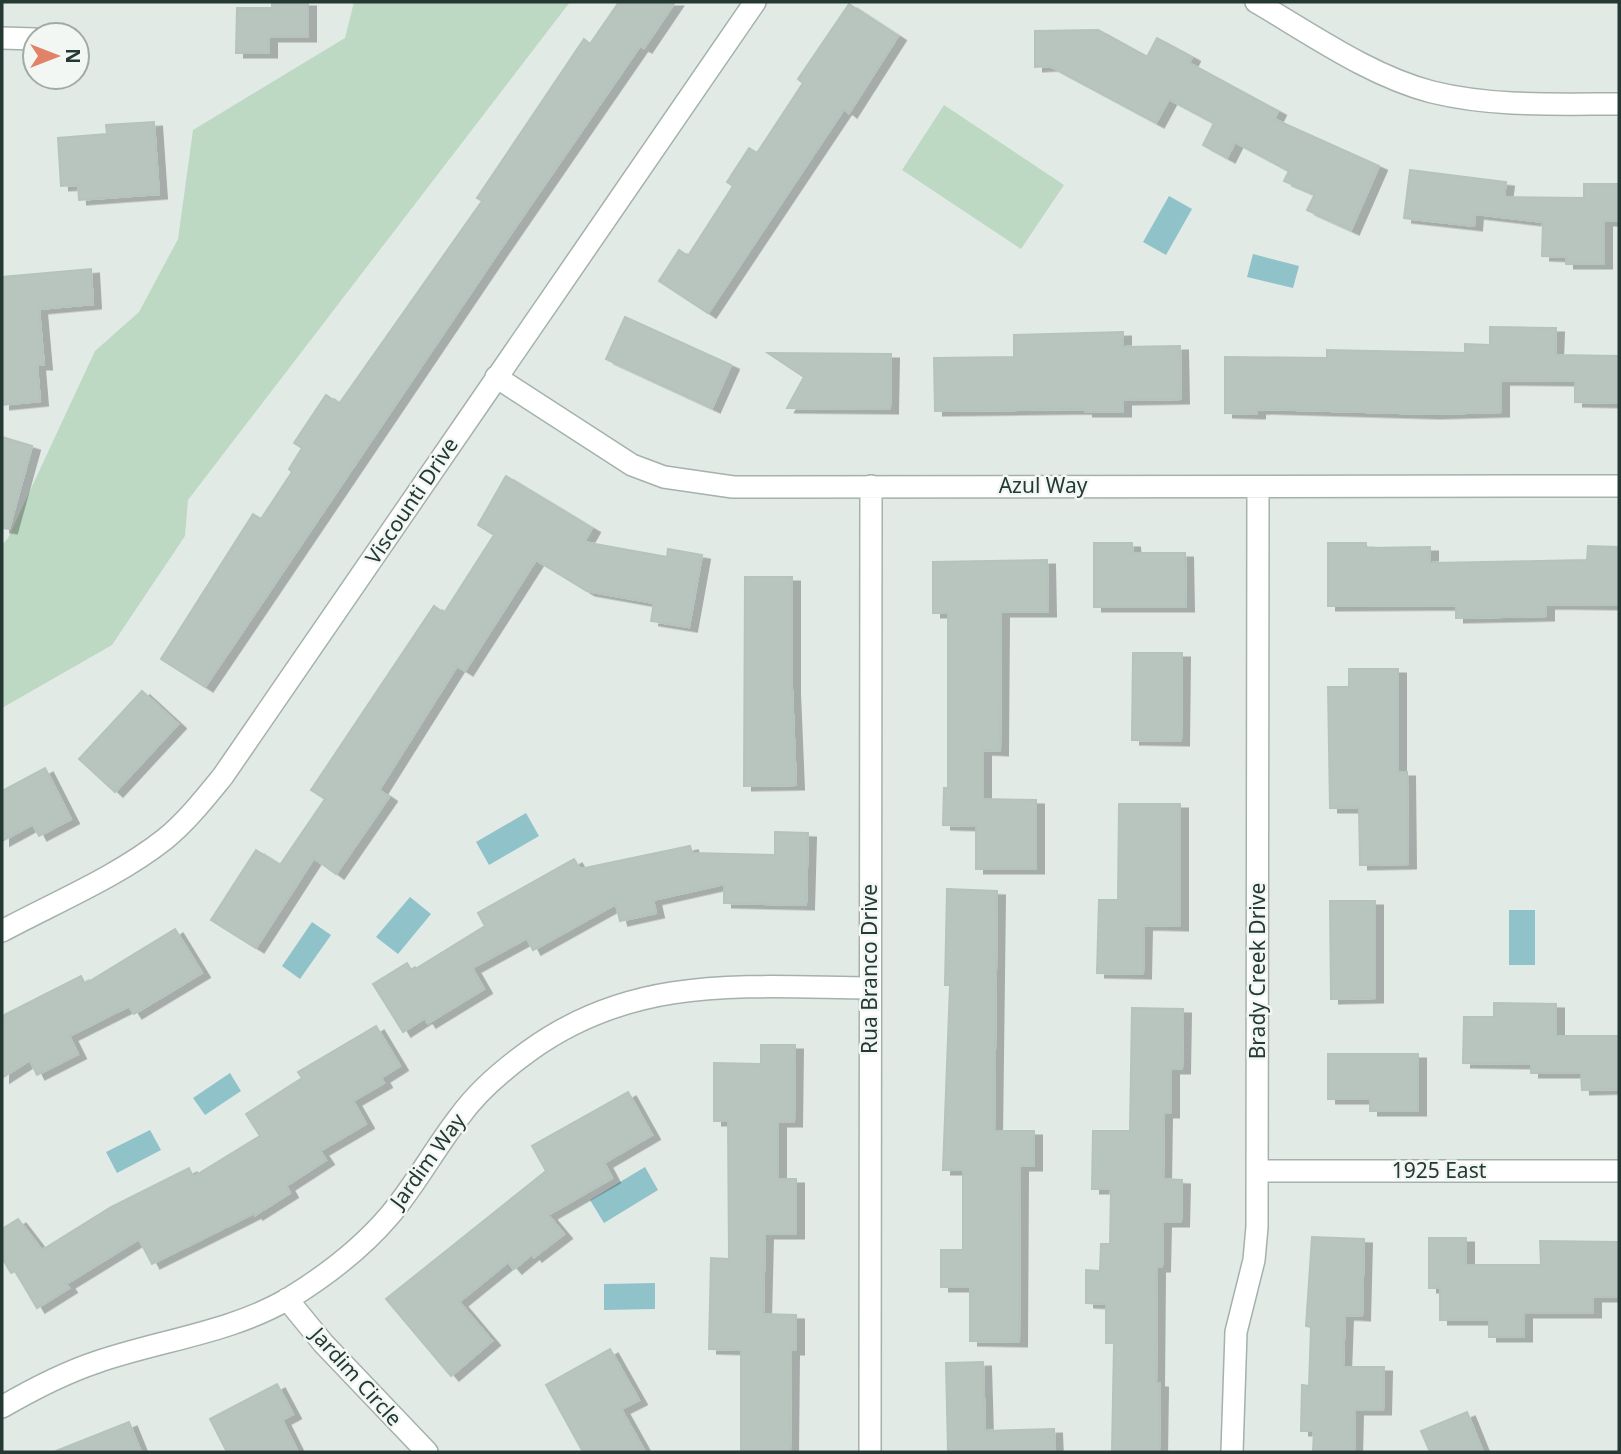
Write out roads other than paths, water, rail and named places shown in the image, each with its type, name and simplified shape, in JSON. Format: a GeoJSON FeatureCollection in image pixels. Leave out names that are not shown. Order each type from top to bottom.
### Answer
{"type":"FeatureCollection","features":[{"type":"Feature","properties":{"kind":"street","name":"Viscounti Drive"},"geometry":{"type":"LineString","coordinates":[[2,931],[126,866],[165,839],[196,810],[230,765],[755,2]]}},
{"type":"Feature","properties":{"kind":"street"},"geometry":{"type":"LineString","coordinates":[[1265,4],[1384,75],[1430,92],[1477,101],[1619,104]]}},
{"type":"Feature","properties":{"kind":"street"},"geometry":{"type":"LineString","coordinates":[[2,38],[21,39]]}},
{"type":"Feature","properties":{"kind":"street","name":"Azul Way"},"geometry":{"type":"LineString","coordinates":[[496,377],[632,465],[664,477],[733,487],[1619,486]]}},
{"type":"Feature","properties":{"kind":"street","name":"Rua Branco Drive"},"geometry":{"type":"LineString","coordinates":[[870,1452],[871,486]]}},
{"type":"Feature","properties":{"kind":"street","name":"Brady Creek Drive"},"geometry":{"type":"LineString","coordinates":[[1232,1452],[1236,1332],[1254,1260],[1258,1171],[1258,487]]}},
{"type":"Feature","properties":{"kind":"street","name":"Jardim Way"},"geometry":{"type":"LineString","coordinates":[[2,1407],[45,1383],[98,1361],[196,1336],[243,1320],[287,1299],[342,1261],[389,1216],[461,1114],[503,1070],[554,1033],[613,1005],[676,991],[739,987],[870,988]]}},
{"type":"Feature","properties":{"kind":"street","name":"1925 East"},"geometry":{"type":"LineString","coordinates":[[1258,1171],[1619,1171]]}},
{"type":"Feature","properties":{"kind":"street","name":"Jardim Circle"},"geometry":{"type":"LineString","coordinates":[[287,1299],[323,1343],[427,1452]]}},
{"type":"Feature","properties":{"kind":"water"},"geometry":{"type":"Polygon","coordinates":[[[1169,196],[1192,209],[1166,255],[1143,242],[1169,196]]]}},
{"type":"Feature","properties":{"kind":"water"},"geometry":{"type":"Polygon","coordinates":[[[1253,254],[1299,266],[1293,288],[1247,277],[1253,254]]]}},
{"type":"Feature","properties":{"kind":"water"},"geometry":{"type":"Polygon","coordinates":[[[526,813],[539,836],[489,865],[476,842],[526,813]]]}},
{"type":"Feature","properties":{"kind":"water"},"geometry":{"type":"Polygon","coordinates":[[[410,897],[431,914],[398,954],[376,937],[410,897]]]}},
{"type":"Feature","properties":{"kind":"water"},"geometry":{"type":"Polygon","coordinates":[[[1509,910],[1535,910],[1535,965],[1509,965],[1509,910]]]}},
{"type":"Feature","properties":{"kind":"water"},"geometry":{"type":"Polygon","coordinates":[[[312,922],[331,935],[300,979],[282,966],[312,922]]]}},
{"type":"Feature","properties":{"kind":"water"},"geometry":{"type":"Polygon","coordinates":[[[230,1073],[241,1091],[205,1115],[193,1098],[230,1073]]]}},
{"type":"Feature","properties":{"kind":"water"},"geometry":{"type":"Polygon","coordinates":[[[150,1130],[161,1150],[117,1173],[106,1152],[150,1130]]]}},
{"type":"Feature","properties":{"kind":"water"},"geometry":{"type":"Polygon","coordinates":[[[645,1167],[658,1190],[604,1223],[590,1200],[645,1167]]]}},
{"type":"Feature","properties":{"kind":"water"},"geometry":{"type":"Polygon","coordinates":[[[655,1283],[655,1309],[604,1310],[604,1284],[655,1283]]]}}]}
